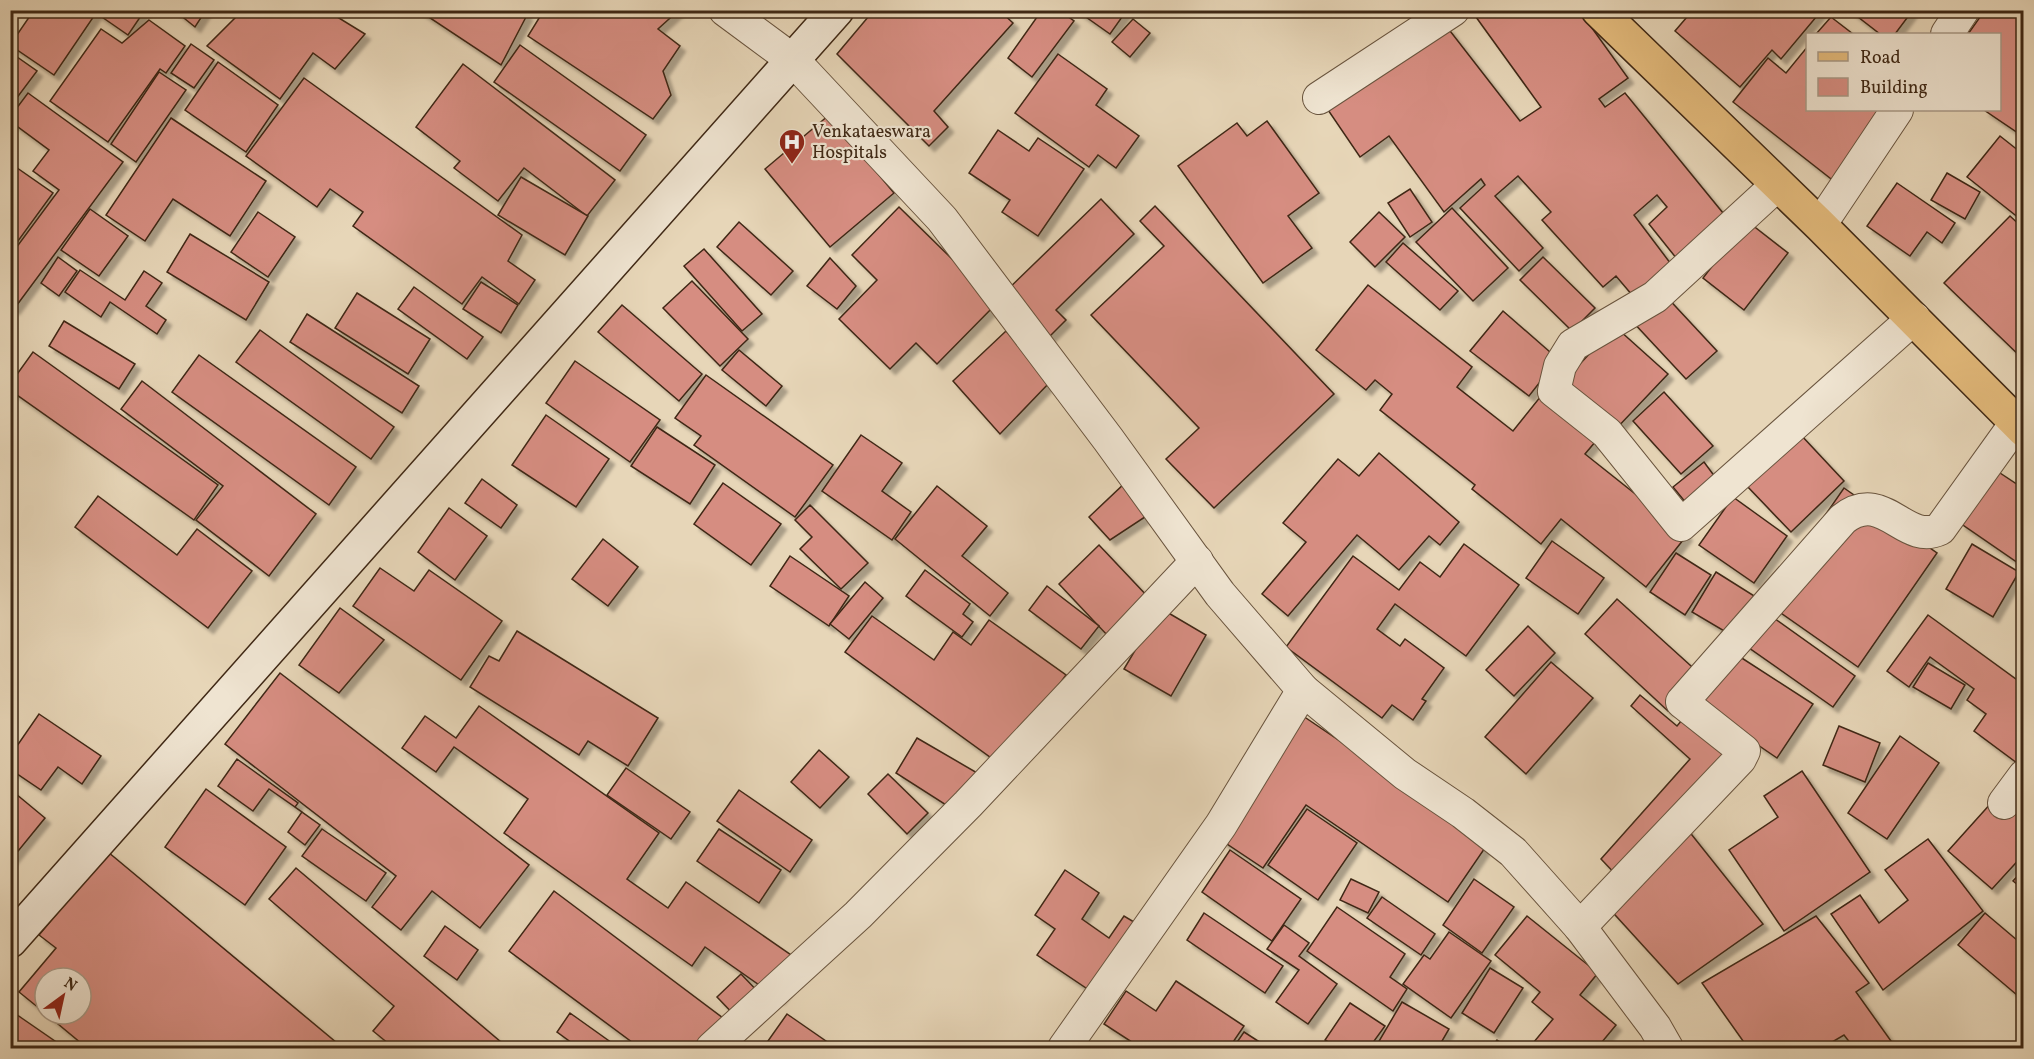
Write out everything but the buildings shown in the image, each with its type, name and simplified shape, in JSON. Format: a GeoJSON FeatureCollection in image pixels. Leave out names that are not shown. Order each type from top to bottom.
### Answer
{"type":"FeatureCollection","features":[{"type":"Feature","properties":{"kind":"main road"},"geometry":{"type":"LineString","coordinates":[[1598,10],[1820,225],[2020,427]]}},
{"type":"Feature","properties":{"kind":"street"},"geometry":{"type":"LineString","coordinates":[[725,10],[794,61],[942,219],[1108,439],[1220,594],[1304,690],[1405,774],[1463,813],[1513,852],[1580,927],[1655,1027],[1667,1048]]}},
{"type":"Feature","properties":{"kind":"street"},"geometry":{"type":"LineString","coordinates":[[10,941],[837,10]]}},
{"type":"Feature","properties":{"kind":"street"},"geometry":{"type":"LineString","coordinates":[[1319,98],[1453,10]]}},
{"type":"Feature","properties":{"kind":"street"},"geometry":{"type":"LineString","coordinates":[[1948,33],[1963,10]]}},
{"type":"Feature","properties":{"kind":"street"},"geometry":{"type":"LineString","coordinates":[[1820,225],[1896,111]]}},
{"type":"Feature","properties":{"kind":"street"},"geometry":{"type":"LineString","coordinates":[[1777,185],[1655,297],[1573,345],[1556,379],[1554,391],[1607,433],[1681,525],[1914,318]]}},
{"type":"Feature","properties":{"kind":"street"},"geometry":{"type":"LineString","coordinates":[[1580,927],[1729,771],[1744,751],[1682,702],[1855,509],[1867,507],[1921,533],[1940,529],[2020,427]]}},
{"type":"Feature","properties":{"kind":"street"},"geometry":{"type":"LineString","coordinates":[[712,1048],[866,907],[969,804],[1197,561]]}},
{"type":"Feature","properties":{"kind":"street"},"geometry":{"type":"LineString","coordinates":[[1064,1048],[1221,825],[1304,690]]}},
{"type":"Feature","properties":{"kind":"street"},"geometry":{"type":"LineString","coordinates":[[2004,803],[2024,776]]}},
{"type":"Feature","properties":{"kind":"place","name":"Venkataeswara Hospitals"},"geometry":{"type":"Point","coordinates":[792,165]}}]}
